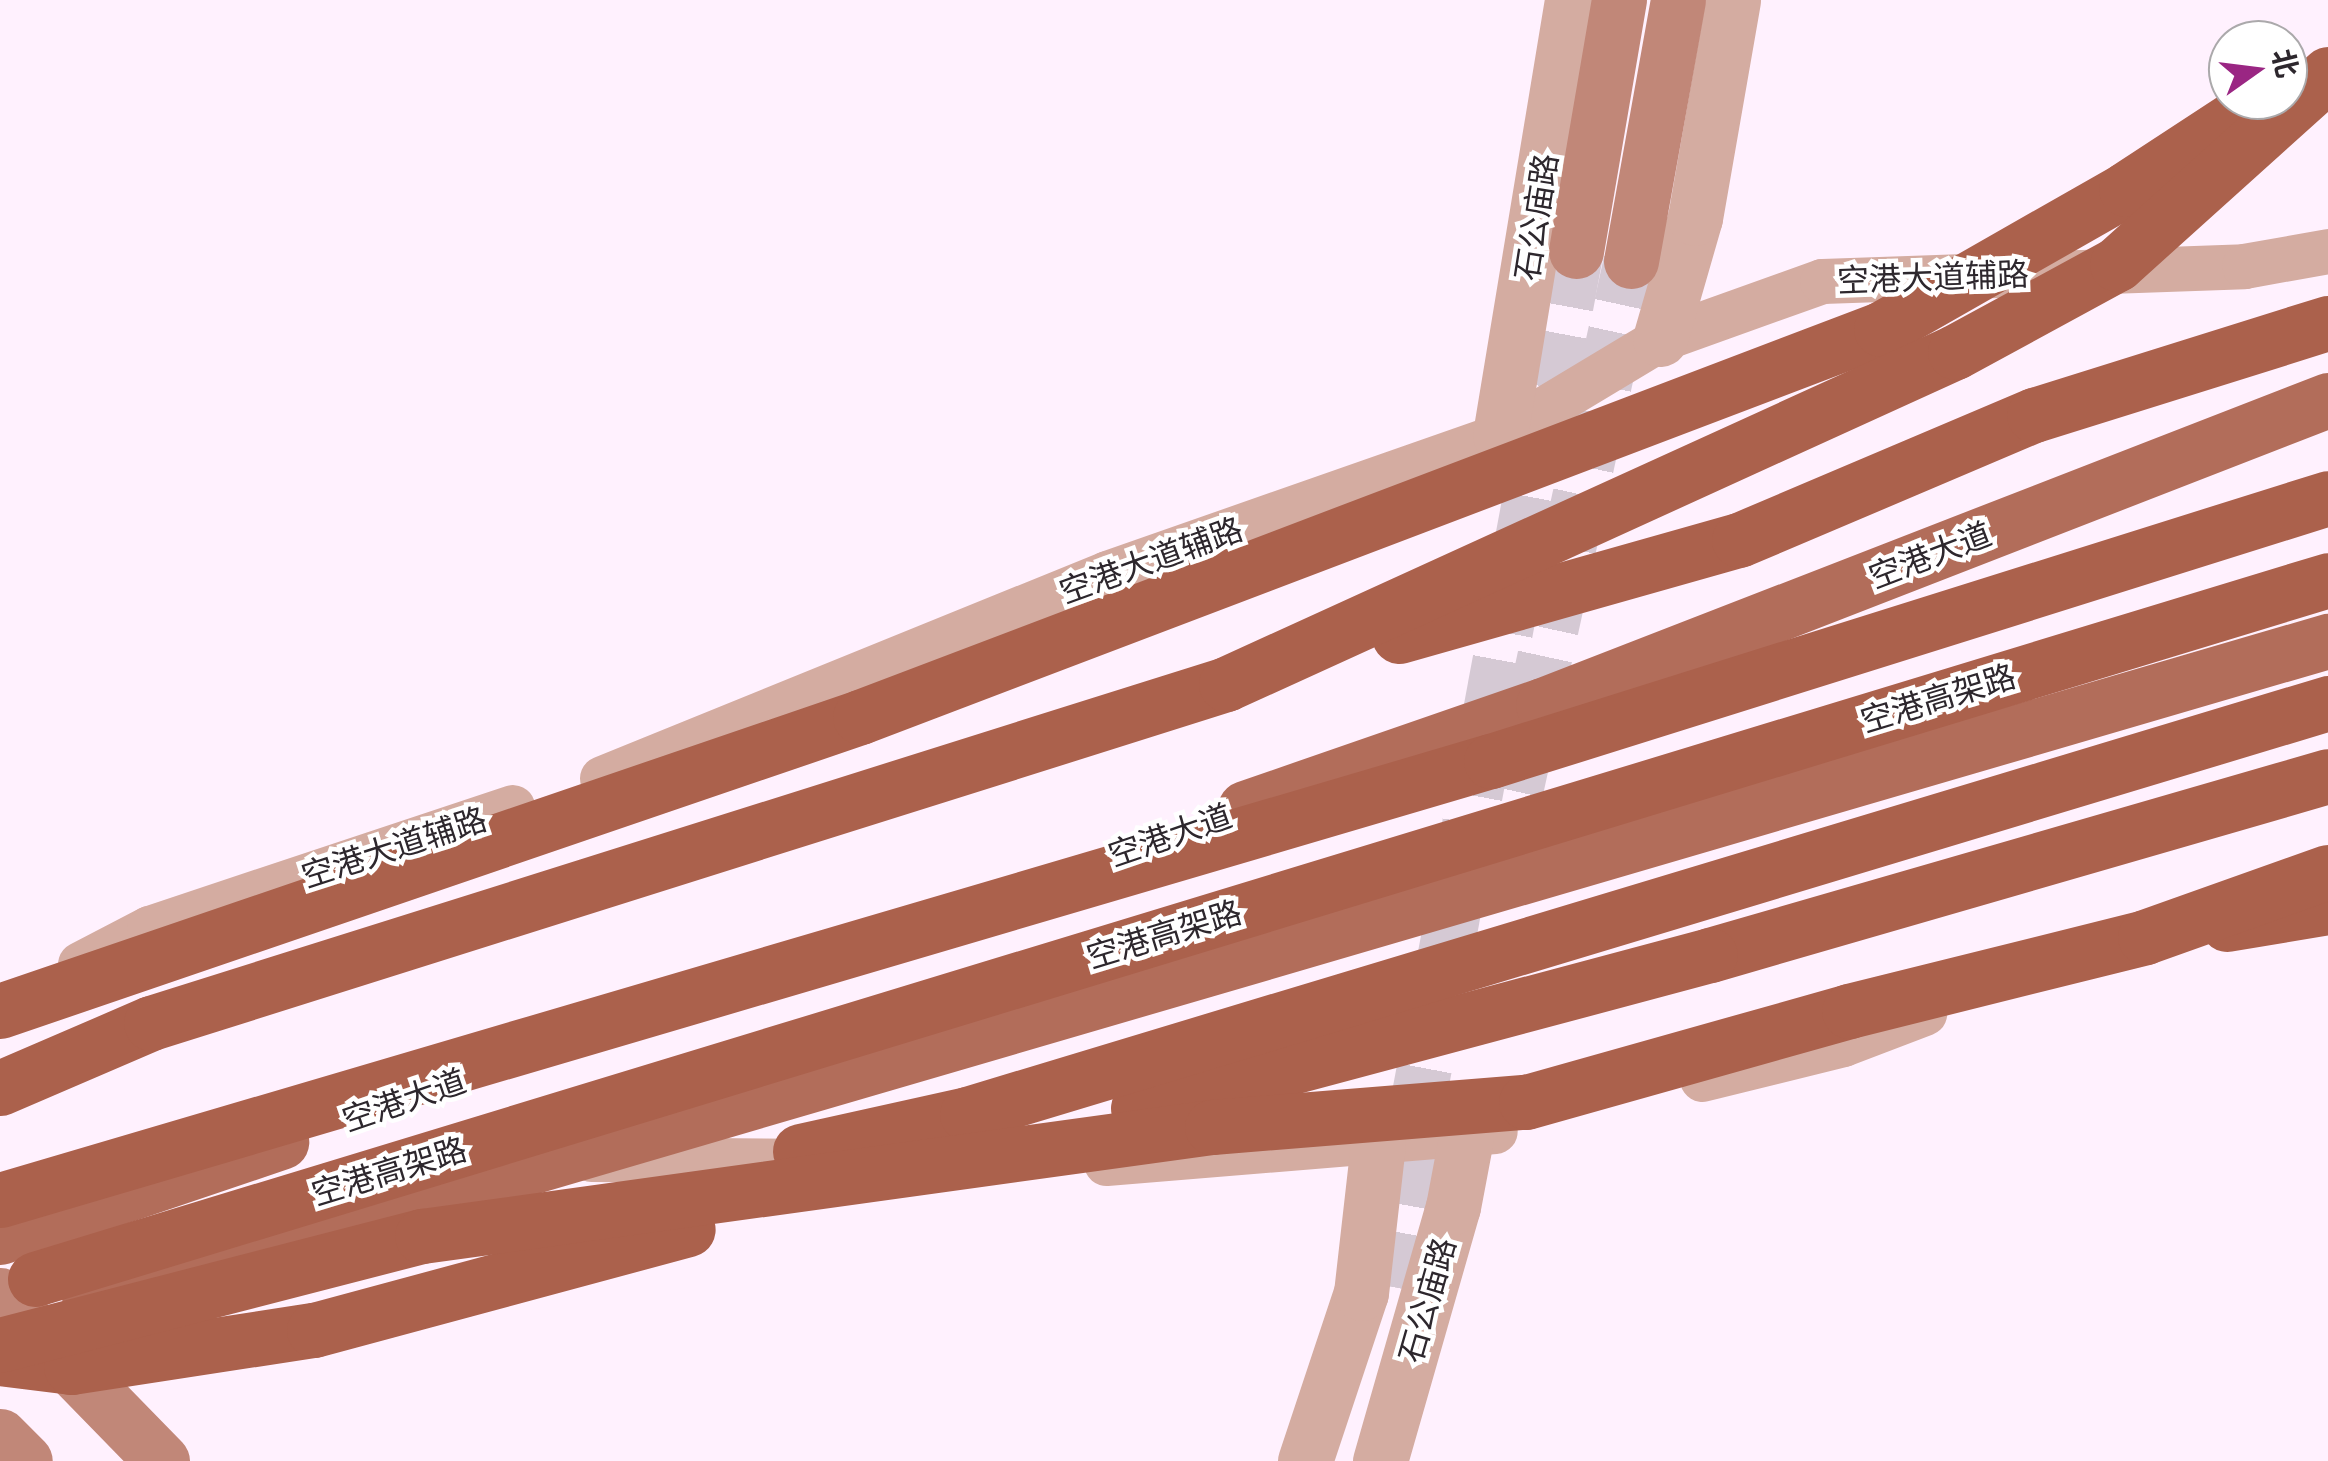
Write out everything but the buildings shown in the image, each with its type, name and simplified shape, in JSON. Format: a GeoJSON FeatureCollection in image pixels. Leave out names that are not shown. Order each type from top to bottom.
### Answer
{"type":"FeatureCollection","features":[{"type":"Feature","properties":{"kind":"highway"},"geometry":{"type":"LineString","coordinates":[[1226,684],[1955,352],[2116,264],[2328,74]]}},
{"type":"Feature","properties":{"kind":"highway"},"geometry":{"type":"LineString","coordinates":[[0,1009],[860,717],[1881,328],[2126,190],[2232,120]]}},
{"type":"Feature","properties":{"kind":"highway"},"geometry":{"type":"LineString","coordinates":[[0,1088],[151,1023],[1226,684],[1739,540],[2034,415],[2328,322]]}},
{"type":"Feature","properties":{"kind":"highway"},"geometry":{"type":"LineString","coordinates":[[0,1200],[1472,767],[2328,498]]}},
{"type":"Feature","properties":{"kind":"highway","name":"空港高架路"},"geometry":{"type":"LineString","coordinates":[[3,1321],[2328,580]]}},
{"type":"Feature","properties":{"kind":"highway"},"geometry":{"type":"LineString","coordinates":[[3,1321],[422,1236],[967,1114],[2328,703]]}},
{"type":"Feature","properties":{"kind":"highway"},"geometry":{"type":"LineString","coordinates":[[3,1321],[71,1367],[314,1330],[1692,960],[2328,776]]}},
{"type":"Feature","properties":{"kind":"highway"},"geometry":{"type":"LineString","coordinates":[[2146,938],[2328,872]]}},
{"type":"Feature","properties":{"kind":"highway"},"geometry":{"type":"LineString","coordinates":[[422,1236],[1212,1126],[1526,1102],[1849,1011],[2146,938],[2328,907]]}},
{"type":"Feature","properties":{"kind":"main road","name":"石公庙路"},"geometry":{"type":"LineString","coordinates":[[1576,251],[1619,0]]}},
{"type":"Feature","properties":{"kind":"main road"},"geometry":{"type":"LineString","coordinates":[[1631,261],[1678,0]]}},
{"type":"Feature","properties":{"kind":"main road","name":"空港大道"},"geometry":{"type":"LineString","coordinates":[[0,1237],[1524,712],[2328,400]]}},
{"type":"Feature","properties":{"kind":"main road"},"geometry":{"type":"LineString","coordinates":[[3,1321],[2328,641]]}},
{"type":"Feature","properties":{"kind":"main road"},"geometry":{"type":"LineString","coordinates":[[71,1367],[162,1461]]}},
{"type":"Feature","properties":{"kind":"main road"},"geometry":{"type":"LineString","coordinates":[[0,1436],[25,1461]]}},
{"type":"Feature","properties":{"kind":"street","name":"石公庙路"},"geometry":{"type":"LineString","coordinates":[[1500,434],[1572,0]]}},
{"type":"Feature","properties":{"kind":"street"},"geometry":{"type":"LineString","coordinates":[[1660,340],[1694,218],[1733,0]]}},
{"type":"Feature","properties":{"kind":"street","name":"空港大道辅路"},"geometry":{"type":"LineString","coordinates":[[0,1009],[149,928],[632,768],[1107,573],[1500,434],[1660,340],[1822,281],[2244,266],[2328,251]]}},
{"type":"Feature","properties":{"kind":"street"},"geometry":{"type":"LineString","coordinates":[[559,1159],[1137,1164],[1466,1138],[1843,1044],[2328,860]]}},
{"type":"Feature","properties":{"kind":"street","name":"石公庙路"},"geometry":{"type":"LineString","coordinates":[[1380,1461],[1453,1208],[1466,1138]]}},
{"type":"Feature","properties":{"kind":"street","name":"石公庙路"},"geometry":{"type":"LineString","coordinates":[[1306,1461],[1361,1292],[1378,1144]]}},
{"type":"Feature","properties":{"kind":"tunnel"},"geometry":{"type":"LineString","coordinates":[[1384,1285],[1576,251]]}},
{"type":"Feature","properties":{"kind":"tunnel"},"geometry":{"type":"LineString","coordinates":[[1498,872],[1631,261]]}}]}
